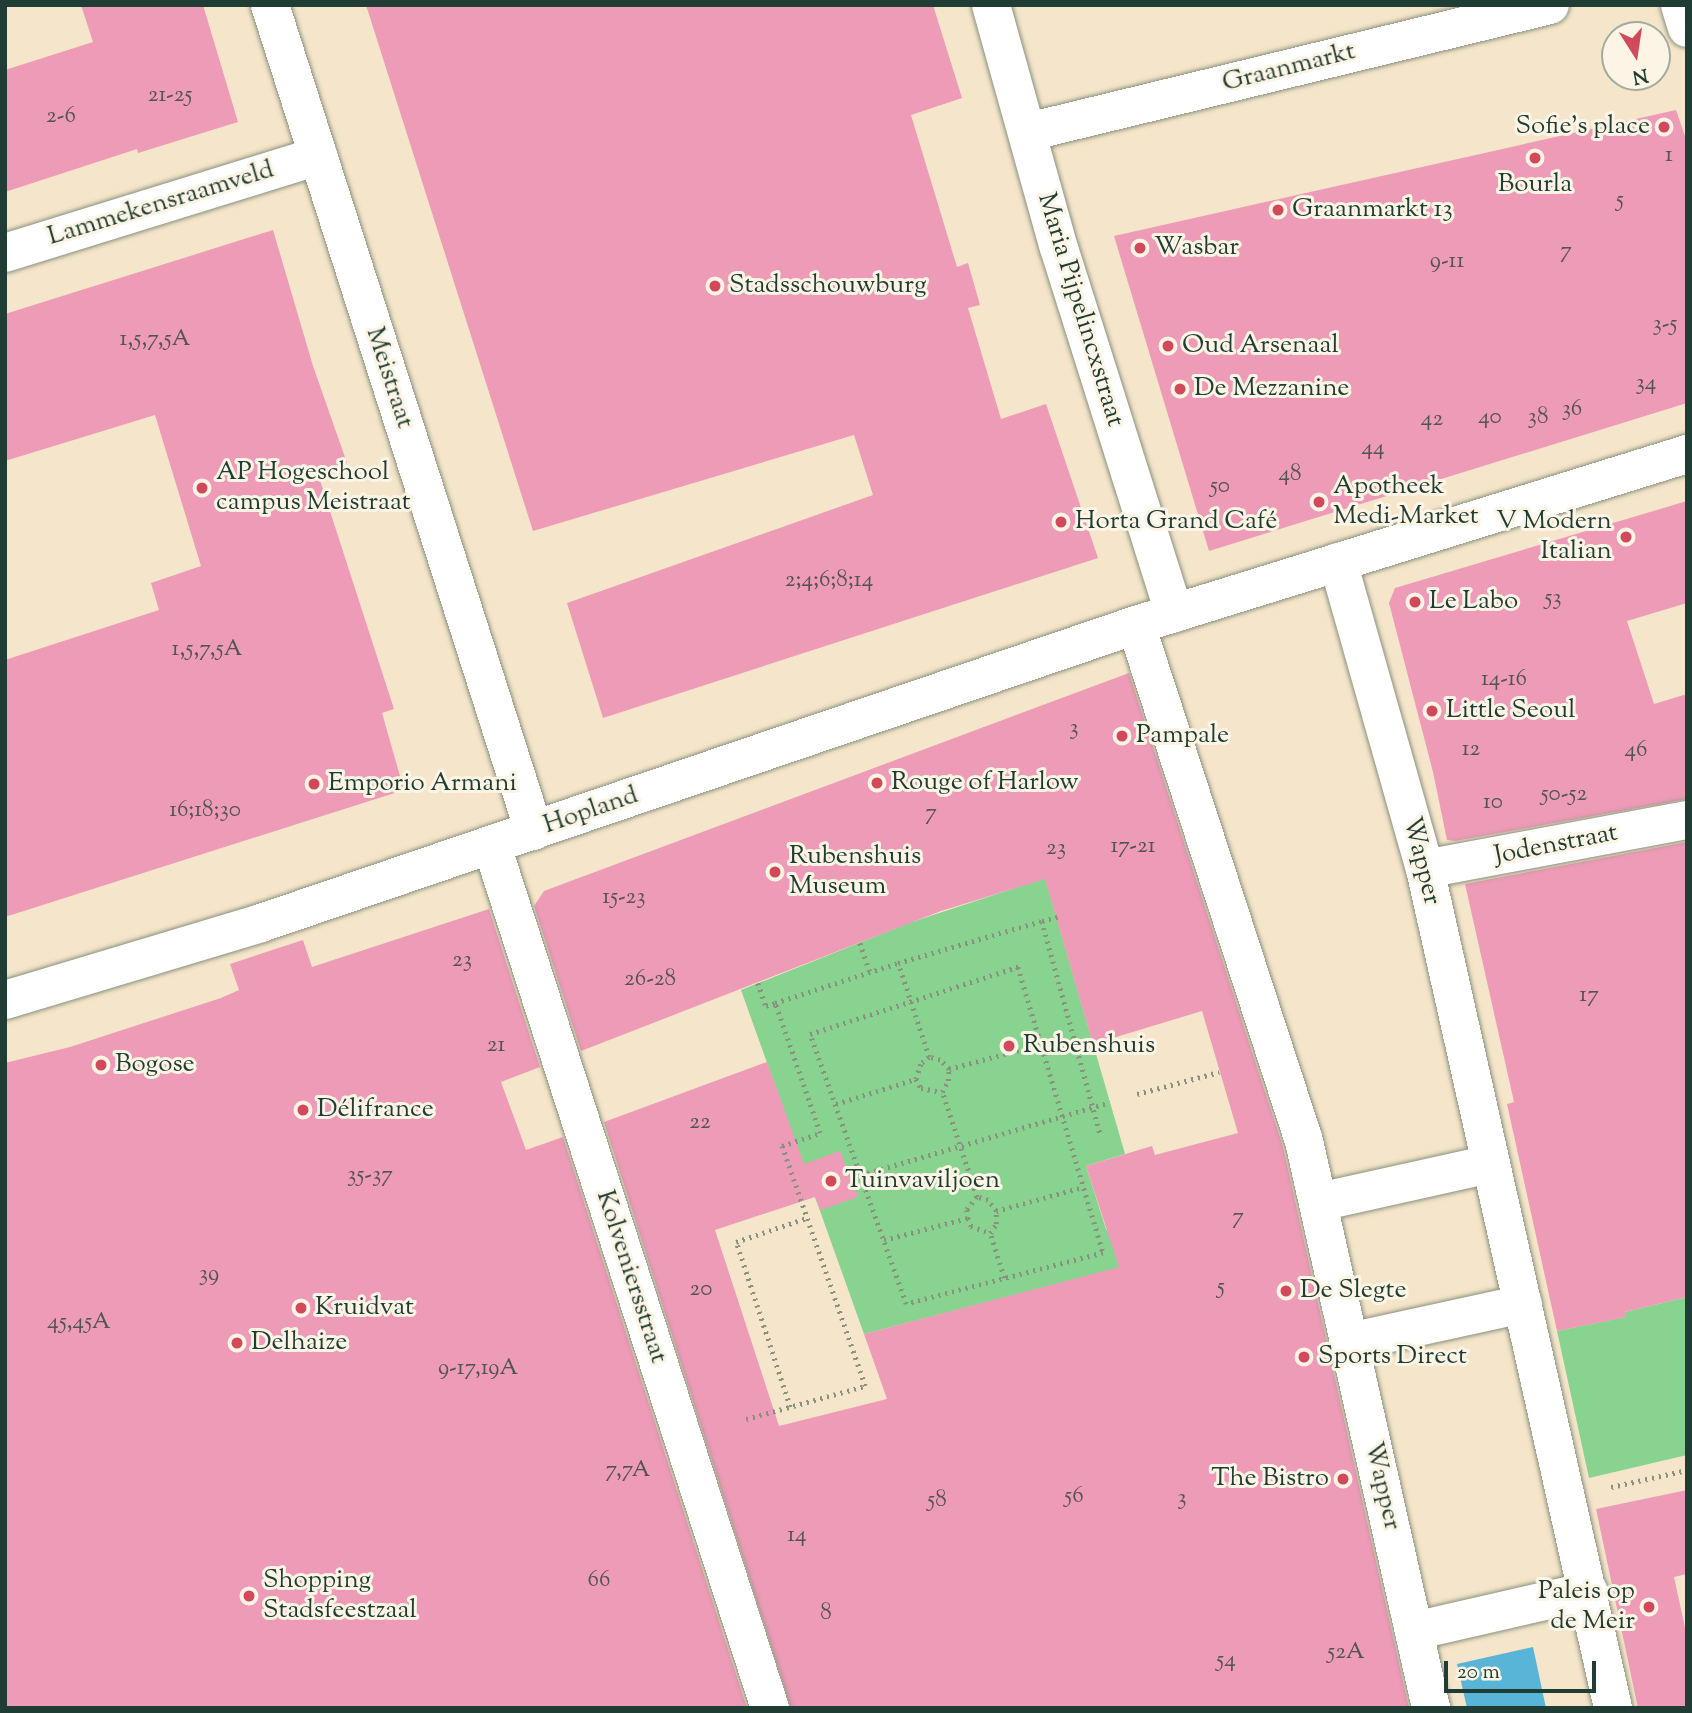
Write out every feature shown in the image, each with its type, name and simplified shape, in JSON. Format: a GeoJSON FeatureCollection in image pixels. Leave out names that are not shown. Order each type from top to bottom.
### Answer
{"type":"FeatureCollection","features":[{"type":"Feature","properties":{"kind":"street","name":"Meistraat"},"geometry":{"type":"LineString","coordinates":[[270,5],[534,831]]}},
{"type":"Feature","properties":{"kind":"street","name":"Maria Pijpelincxstraat"},"geometry":{"type":"LineString","coordinates":[[992,5],[1059,248],[1174,613]]}},
{"type":"Feature","properties":{"kind":"street","name":"Graanmarkt"},"geometry":{"type":"LineString","coordinates":[[1028,132],[1550,5]]}},
{"type":"Feature","properties":{"kind":"street"},"geometry":{"type":"LineString","coordinates":[[1680,5],[1687,28]]}},
{"type":"Feature","properties":{"kind":"street","name":"Lammekensraamveld"},"geometry":{"type":"LineString","coordinates":[[5,253],[318,156]]}},
{"type":"Feature","properties":{"kind":"street","name":"Hopland"},"geometry":{"type":"LineString","coordinates":[[5,1000],[261,923],[1136,625],[1687,454]]}},
{"type":"Feature","properties":{"kind":"street","name":"Wapper"},"geometry":{"type":"LineString","coordinates":[[1338,562],[1425,869],[1613,1708]]}},
{"type":"Feature","properties":{"kind":"street","name":"Wapper"},"geometry":{"type":"LineString","coordinates":[[1136,625],[1304,1141],[1431,1708]]}},
{"type":"Feature","properties":{"kind":"street","name":"Jodenstraat"},"geometry":{"type":"LineString","coordinates":[[1425,869],[1687,820]]}},
{"type":"Feature","properties":{"kind":"street","name":"Kolveniersstraat"},"geometry":{"type":"LineString","coordinates":[[492,846],[770,1708]]}},
{"type":"Feature","properties":{"kind":"street"},"geometry":{"type":"LineString","coordinates":[[1318,1202],[1491,1164]]}},
{"type":"Feature","properties":{"kind":"street"},"geometry":{"type":"LineString","coordinates":[[1349,1342],[1523,1304]]}},
{"type":"Feature","properties":{"kind":"street"},"geometry":{"type":"LineString","coordinates":[[1414,1631],[1587,1591]]}},
{"type":"Feature","properties":{"kind":"path"},"geometry":{"type":"LineString","coordinates":[[758,984],[766,1006],[898,963],[1057,917]]}},
{"type":"Feature","properties":{"kind":"path"},"geometry":{"type":"LineString","coordinates":[[1042,921],[1101,1136]]}},
{"type":"Feature","properties":{"kind":"path"},"geometry":{"type":"LineString","coordinates":[[860,943],[870,972]]}},
{"type":"Feature","properties":{"kind":"path"},"geometry":{"type":"LineString","coordinates":[[898,963],[929,1058]]}},
{"type":"Feature","properties":{"kind":"path"},"geometry":{"type":"LineString","coordinates":[[1018,967],[1041,1044],[1103,1253],[906,1304],[810,1034],[1018,967]]}},
{"type":"Feature","properties":{"kind":"path"},"geometry":{"type":"LineString","coordinates":[[746,1419],[864,1386],[782,1146],[820,1133],[775,1003]]}},
{"type":"Feature","properties":{"kind":"path"},"geometry":{"type":"LineString","coordinates":[[949,1069],[1041,1044]]}},
{"type":"Feature","properties":{"kind":"path"},"geometry":{"type":"LineString","coordinates":[[942,1092],[921,1088],[916,1079],[921,1064],[929,1058],[940,1059],[949,1069],[948,1081],[942,1092],[977,1197]]}},
{"type":"Feature","properties":{"kind":"path"},"geometry":{"type":"LineString","coordinates":[[1137,1094],[1219,1072]]}},
{"type":"Feature","properties":{"kind":"path"},"geometry":{"type":"LineString","coordinates":[[835,1104],[916,1079]]}},
{"type":"Feature","properties":{"kind":"path"},"geometry":{"type":"LineString","coordinates":[[861,1175],[1110,1102]]}},
{"type":"Feature","properties":{"kind":"path"},"geometry":{"type":"LineString","coordinates":[[996,1212],[1083,1187]]}},
{"type":"Feature","properties":{"kind":"path"},"geometry":{"type":"LineString","coordinates":[[977,1197],[988,1200],[996,1212],[996,1224],[990,1233]]}},
{"type":"Feature","properties":{"kind":"path"},"geometry":{"type":"LineString","coordinates":[[977,1197],[967,1210],[968,1218],[971,1226],[990,1233]]}},
{"type":"Feature","properties":{"kind":"path"},"geometry":{"type":"LineString","coordinates":[[790,1407],[736,1242],[807,1218]]}},
{"type":"Feature","properties":{"kind":"path"},"geometry":{"type":"LineString","coordinates":[[883,1241],[968,1218]]}},
{"type":"Feature","properties":{"kind":"path"},"geometry":{"type":"LineString","coordinates":[[990,1233],[1004,1278]]}},
{"type":"Feature","properties":{"kind":"path"},"geometry":{"type":"LineString","coordinates":[[1566,1497],[1687,1470]]}},
{"type":"Feature","properties":{"kind":"green space"},"geometry":{"type":"Polygon","coordinates":[[[1045,878],[1125,1154],[1086,1166],[1106,1229],[1129,1265],[864,1334],[741,990],[909,923],[1045,878]]]}},
{"type":"Feature","properties":{"kind":"green space"},"geometry":{"type":"Polygon","coordinates":[[[1687,1297],[1687,1455],[1589,1478],[1557,1331],[1625,1317],[1625,1312],[1687,1297]]]}},
{"type":"Feature","properties":{"kind":"water"},"geometry":{"type":"Polygon","coordinates":[[[1533,1647],[1546,1708],[1467,1708],[1457,1664],[1533,1647]]]}},
{"type":"Feature","properties":{"kind":"building"},"geometry":{"type":"Polygon","coordinates":[[[81,5],[203,5],[238,122],[138,153],[137,149],[5,192],[5,70],[93,42],[81,5]]]}},
{"type":"Feature","properties":{"kind":"building","name":"Stadsschouwburg"},"geometry":{"type":"Polygon","coordinates":[[[366,5],[933,5],[962,98],[911,115],[957,267],[968,263],[980,305],[968,308],[1001,419],[1046,404],[1098,558],[603,718],[567,603],[873,495],[854,435],[533,531],[366,5]]]}},
{"type":"Feature","properties":{"kind":"building"},"geometry":{"type":"Polygon","coordinates":[[[1676,110],[1687,142],[1687,403],[1209,551],[1114,236],[1676,110]]]}},
{"type":"Feature","properties":{"kind":"building","name":"AP Hogeschool campus Meistraat"},"geometry":{"type":"Polygon","coordinates":[[[273,230],[313,366],[347,463],[317,471],[394,709],[382,713],[404,790],[5,917],[5,660],[159,610],[151,583],[201,566],[155,415],[5,461],[5,314],[273,230]]]}},
{"type":"Feature","properties":{"kind":"building"},"geometry":{"type":"Polygon","coordinates":[[[1687,501],[1687,603],[1627,621],[1654,704],[1687,694],[1687,799],[1455,841],[1447,840],[1433,772],[1389,603],[1395,588],[1687,501]]]}},
{"type":"Feature","properties":{"kind":"building"},"geometry":{"type":"Polygon","coordinates":[[[1129,673],[1283,1147],[1409,1708],[791,1708],[604,1122],[767,1062],[804,1164],[840,1151],[858,1197],[820,1210],[815,1197],[715,1230],[779,1426],[887,1399],[864,1334],[1119,1267],[1086,1166],[1152,1146],[1155,1155],[1238,1133],[1202,1011],[1093,1044],[1045,879],[941,911],[581,1051],[534,906],[544,891],[1129,673]]]}},
{"type":"Feature","properties":{"kind":"building"},"geometry":{"type":"Polygon","coordinates":[[[1687,842],[1687,1297],[1625,1312],[1626,1317],[1557,1331],[1507,1104],[1514,1102],[1465,884],[1687,842]]]}},
{"type":"Feature","properties":{"kind":"building"},"geometry":{"type":"Polygon","coordinates":[[[489,909],[540,1067],[501,1082],[526,1150],[563,1137],[747,1708],[5,1708],[5,1063],[70,1047],[221,998],[239,990],[230,964],[303,940],[312,967],[489,909]]]}},
{"type":"Feature","properties":{"kind":"building","name":"Paleis op de Meir"},"geometry":{"type":"Polygon","coordinates":[[[1687,1490],[1687,1574],[1674,1577],[1687,1637],[1687,1708],[1638,1708],[1596,1509],[1687,1490]]]}},
{"type":"Feature","properties":{"kind":"place","name":"Sofie's place"},"geometry":{"type":"Point","coordinates":[1664,127]}},
{"type":"Feature","properties":{"kind":"place","name":"Bourla"},"geometry":{"type":"Point","coordinates":[1535,158]}},
{"type":"Feature","properties":{"kind":"place","name":"Graanmarkt 13"},"geometry":{"type":"Point","coordinates":[1278,210]}},
{"type":"Feature","properties":{"kind":"place","name":"Wasbar"},"geometry":{"type":"Point","coordinates":[1140,248]}},
{"type":"Feature","properties":{"kind":"place","name":"Stadsschouwburg"},"geometry":{"type":"Point","coordinates":[715,286]}},
{"type":"Feature","properties":{"kind":"place","name":"Oud Arsenaal"},"geometry":{"type":"Point","coordinates":[1168,346]}},
{"type":"Feature","properties":{"kind":"place","name":"De Mezzanine"},"geometry":{"type":"Point","coordinates":[1180,389]}},
{"type":"Feature","properties":{"kind":"place","name":"AP Hogeschool campus Meistraat"},"geometry":{"type":"Point","coordinates":[202,488]}},
{"type":"Feature","properties":{"kind":"place","name":"Apotheek Medi-Market"},"geometry":{"type":"Point","coordinates":[1319,502]}},
{"type":"Feature","properties":{"kind":"place","name":"Horta Grand Café"},"geometry":{"type":"Point","coordinates":[1061,522]}},
{"type":"Feature","properties":{"kind":"place","name":"V Modern Italian"},"geometry":{"type":"Point","coordinates":[1626,537]}},
{"type":"Feature","properties":{"kind":"place","name":"Le Labo"},"geometry":{"type":"Point","coordinates":[1415,602]}},
{"type":"Feature","properties":{"kind":"place","name":"Little Seoul"},"geometry":{"type":"Point","coordinates":[1432,711]}},
{"type":"Feature","properties":{"kind":"place","name":"Pampale"},"geometry":{"type":"Point","coordinates":[1122,736]}},
{"type":"Feature","properties":{"kind":"place","name":"Rouge of Harlow"},"geometry":{"type":"Point","coordinates":[877,783]}},
{"type":"Feature","properties":{"kind":"place","name":"Emporio Armani"},"geometry":{"type":"Point","coordinates":[314,784]}},
{"type":"Feature","properties":{"kind":"place","name":"Rubenshuis Museum"},"geometry":{"type":"Point","coordinates":[775,872]}},
{"type":"Feature","properties":{"kind":"place","name":"Rubenshuis"},"geometry":{"type":"Point","coordinates":[1009,1046]}},
{"type":"Feature","properties":{"kind":"place","name":"Bogose"},"geometry":{"type":"Point","coordinates":[101,1065]}},
{"type":"Feature","properties":{"kind":"place","name":"Délifrance"},"geometry":{"type":"Point","coordinates":[303,1110]}},
{"type":"Feature","properties":{"kind":"place","name":"Tuinvaviljoen"},"geometry":{"type":"Point","coordinates":[831,1181]}},
{"type":"Feature","properties":{"kind":"place","name":"De Slegte"},"geometry":{"type":"Point","coordinates":[1286,1291]}},
{"type":"Feature","properties":{"kind":"place","name":"Kruidvat"},"geometry":{"type":"Point","coordinates":[301,1308]}},
{"type":"Feature","properties":{"kind":"place","name":"Delhaize"},"geometry":{"type":"Point","coordinates":[237,1343]}},
{"type":"Feature","properties":{"kind":"place","name":"Sports Direct"},"geometry":{"type":"Point","coordinates":[1304,1357]}},
{"type":"Feature","properties":{"kind":"place","name":"The Bistro"},"geometry":{"type":"Point","coordinates":[1343,1479]}},
{"type":"Feature","properties":{"kind":"place","name":"Shopping Stadsfeestzaal"},"geometry":{"type":"Point","coordinates":[249,1596]}},
{"type":"Feature","properties":{"kind":"place","name":"Paleis op de Meir"},"geometry":{"type":"Point","coordinates":[1649,1607]}}]}
